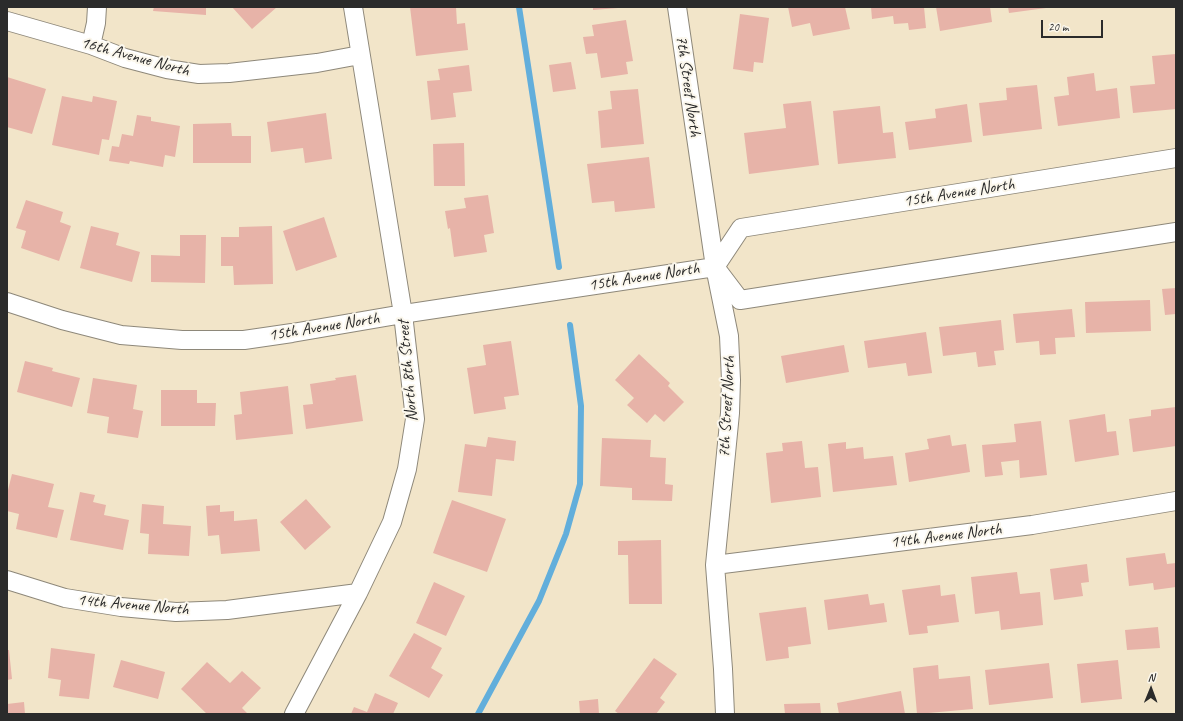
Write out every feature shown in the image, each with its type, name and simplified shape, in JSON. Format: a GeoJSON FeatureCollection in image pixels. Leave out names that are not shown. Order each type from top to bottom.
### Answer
{"type":"FeatureCollection","features":[{"type":"Feature","properties":{"kind":"street"},"geometry":{"type":"LineString","coordinates":[[91,46],[96,23],[96,7]]}},
{"type":"Feature","properties":{"kind":"street","name":"North 8th Street"},"geometry":{"type":"LineString","coordinates":[[294,714],[358,592],[392,522],[408,462],[415,419],[404,314],[353,7]]}},
{"type":"Feature","properties":{"kind":"street","name":"7th Street North"},"geometry":{"type":"LineString","coordinates":[[677,7],[715,267],[729,336],[731,380],[730,413],[715,565],[725,714]]}},
{"type":"Feature","properties":{"kind":"street","name":"16th Avenue North"},"geometry":{"type":"LineString","coordinates":[[7,21],[91,46],[125,58],[199,74],[229,73],[318,63],[360,55]]}},
{"type":"Feature","properties":{"kind":"street","name":"15th Avenue North"},"geometry":{"type":"LineString","coordinates":[[7,302],[62,320],[121,335],[182,340],[244,340],[715,267],[741,228],[1176,158]]}},
{"type":"Feature","properties":{"kind":"street","name":"15th Avenue North"},"geometry":{"type":"LineString","coordinates":[[715,267],[740,300],[1176,232]]}},
{"type":"Feature","properties":{"kind":"street","name":"14th Avenue North"},"geometry":{"type":"LineString","coordinates":[[715,565],[1032,525],[1176,500]]}},
{"type":"Feature","properties":{"kind":"street","name":"14th Avenue North"},"geometry":{"type":"LineString","coordinates":[[7,580],[65,598],[121,607],[176,612],[227,610],[358,592]]}},
{"type":"Feature","properties":{"kind":"building"},"geometry":{"type":"Polygon","coordinates":[[[154,7],[206,7],[206,15],[153,11],[154,7]]]}},
{"type":"Feature","properties":{"kind":"building"},"geometry":{"type":"Polygon","coordinates":[[[232,7],[277,7],[252,29],[232,7]]]}},
{"type":"Feature","properties":{"kind":"building"},"geometry":{"type":"Polygon","coordinates":[[[410,7],[456,7],[457,24],[465,23],[468,50],[416,56],[410,7]]]}},
{"type":"Feature","properties":{"kind":"building"},"geometry":{"type":"Polygon","coordinates":[[[593,7],[618,7],[618,8],[593,10],[593,7]]]}},
{"type":"Feature","properties":{"kind":"building"},"geometry":{"type":"Polygon","coordinates":[[[788,7],[845,7],[850,29],[813,36],[810,23],[792,27],[788,7]]]}},
{"type":"Feature","properties":{"kind":"building"},"geometry":{"type":"Polygon","coordinates":[[[871,7],[924,7],[926,28],[909,30],[908,23],[894,24],[893,16],[872,19],[871,7]]]}},
{"type":"Feature","properties":{"kind":"building"},"geometry":{"type":"Polygon","coordinates":[[[936,7],[990,7],[992,22],[940,31],[936,7]]]}},
{"type":"Feature","properties":{"kind":"building"},"geometry":{"type":"Polygon","coordinates":[[[1008,7],[1046,7],[1046,8],[1009,13],[1008,7]]]}},
{"type":"Feature","properties":{"kind":"building"},"geometry":{"type":"Polygon","coordinates":[[[740,14],[769,18],[763,63],[754,62],[753,72],[733,69],[740,14]]]}},
{"type":"Feature","properties":{"kind":"building"},"geometry":{"type":"Polygon","coordinates":[[[626,20],[633,61],[626,62],[628,74],[601,78],[597,53],[586,54],[583,37],[594,36],[592,25],[626,20]]]}},
{"type":"Feature","properties":{"kind":"building"},"geometry":{"type":"Polygon","coordinates":[[[1176,54],[1176,109],[1133,113],[1130,86],[1155,84],[1152,56],[1176,54]]]}},
{"type":"Feature","properties":{"kind":"building"},"geometry":{"type":"Polygon","coordinates":[[[571,62],[576,89],[553,92],[549,65],[571,62]]]}},
{"type":"Feature","properties":{"kind":"building"},"geometry":{"type":"Polygon","coordinates":[[[469,65],[472,91],[453,93],[456,117],[431,120],[427,81],[440,80],[438,69],[469,65]]]}},
{"type":"Feature","properties":{"kind":"building"},"geometry":{"type":"Polygon","coordinates":[[[1094,73],[1096,91],[1117,88],[1120,118],[1058,126],[1054,97],[1069,95],[1067,77],[1094,73]]]}},
{"type":"Feature","properties":{"kind":"building"},"geometry":{"type":"Polygon","coordinates":[[[7,77],[46,89],[32,134],[7,127],[7,77]]]}},
{"type":"Feature","properties":{"kind":"building"},"geometry":{"type":"Polygon","coordinates":[[[1037,85],[1042,129],[983,136],[979,103],[1007,100],[1006,88],[1037,85]]]}},
{"type":"Feature","properties":{"kind":"building"},"geometry":{"type":"Polygon","coordinates":[[[638,89],[644,144],[601,148],[598,111],[612,109],[610,91],[638,89]]]}},
{"type":"Feature","properties":{"kind":"building"},"geometry":{"type":"Polygon","coordinates":[[[62,96],[92,102],[93,96],[117,101],[109,140],[102,139],[99,155],[52,145],[62,96]]]}},
{"type":"Feature","properties":{"kind":"building"},"geometry":{"type":"Polygon","coordinates":[[[811,101],[819,165],[749,174],[744,133],[786,128],[783,104],[811,101]]]}},
{"type":"Feature","properties":{"kind":"building"},"geometry":{"type":"Polygon","coordinates":[[[967,104],[972,142],[909,150],[905,122],[936,118],[935,109],[967,104]]]}},
{"type":"Feature","properties":{"kind":"building"},"geometry":{"type":"Polygon","coordinates":[[[880,106],[883,133],[893,132],[896,158],[838,164],[833,111],[880,106]]]}},
{"type":"Feature","properties":{"kind":"building"},"geometry":{"type":"Polygon","coordinates":[[[326,113],[332,159],[305,163],[303,148],[271,152],[267,122],[326,113]]]}},
{"type":"Feature","properties":{"kind":"building"},"geometry":{"type":"Polygon","coordinates":[[[137,115],[151,117],[151,121],[180,126],[175,157],[165,155],[163,167],[130,161],[129,164],[109,161],[112,146],[119,147],[122,134],[133,136],[137,115]]]}},
{"type":"Feature","properties":{"kind":"building"},"geometry":{"type":"Polygon","coordinates":[[[231,123],[232,136],[251,136],[251,163],[193,163],[193,124],[231,123]]]}},
{"type":"Feature","properties":{"kind":"building"},"geometry":{"type":"Polygon","coordinates":[[[464,143],[465,186],[434,186],[433,144],[464,143]]]}},
{"type":"Feature","properties":{"kind":"building"},"geometry":{"type":"Polygon","coordinates":[[[649,157],[655,208],[615,212],[614,201],[592,203],[587,164],[649,157]]]}},
{"type":"Feature","properties":{"kind":"building"},"geometry":{"type":"Polygon","coordinates":[[[488,195],[494,233],[484,235],[487,252],[454,257],[450,228],[448,229],[445,211],[466,208],[464,198],[488,195]]]}},
{"type":"Feature","properties":{"kind":"building"},"geometry":{"type":"Polygon","coordinates":[[[26,200],[63,212],[60,222],[71,226],[59,261],[21,248],[26,231],[16,228],[26,200]]]}},
{"type":"Feature","properties":{"kind":"building"},"geometry":{"type":"Polygon","coordinates":[[[324,217],[337,257],[296,271],[283,231],[324,217]]]}},
{"type":"Feature","properties":{"kind":"building"},"geometry":{"type":"Polygon","coordinates":[[[91,226],[119,233],[116,245],[140,252],[132,282],[80,268],[91,226]]]}},
{"type":"Feature","properties":{"kind":"building"},"geometry":{"type":"Polygon","coordinates":[[[272,226],[273,284],[234,285],[233,266],[221,266],[221,237],[239,237],[239,227],[272,226]]]}},
{"type":"Feature","properties":{"kind":"building"},"geometry":{"type":"Polygon","coordinates":[[[180,235],[206,235],[205,283],[151,282],[151,255],[180,256],[180,235]]]}},
{"type":"Feature","properties":{"kind":"building"},"geometry":{"type":"Polygon","coordinates":[[[1176,288],[1176,314],[1165,315],[1162,289],[1176,288]]]}},
{"type":"Feature","properties":{"kind":"building"},"geometry":{"type":"Polygon","coordinates":[[[1150,300],[1151,331],[1086,333],[1085,302],[1150,300]]]}},
{"type":"Feature","properties":{"kind":"building"},"geometry":{"type":"Polygon","coordinates":[[[1072,309],[1075,337],[1055,338],[1056,354],[1040,355],[1039,341],[1016,343],[1013,314],[1072,309]]]}},
{"type":"Feature","properties":{"kind":"building"},"geometry":{"type":"Polygon","coordinates":[[[1001,320],[1004,350],[994,351],[996,365],[978,367],[976,352],[943,356],[939,327],[1001,320]]]}},
{"type":"Feature","properties":{"kind":"building"},"geometry":{"type":"Polygon","coordinates":[[[926,332],[932,373],[908,376],[906,363],[868,368],[864,341],[926,332]]]}},
{"type":"Feature","properties":{"kind":"building"},"geometry":{"type":"Polygon","coordinates":[[[511,341],[519,395],[504,397],[506,409],[474,414],[467,368],[486,365],[483,345],[511,341]]]}},
{"type":"Feature","properties":{"kind":"building"},"geometry":{"type":"Polygon","coordinates":[[[844,345],[849,372],[786,383],[781,356],[844,345]]]}},
{"type":"Feature","properties":{"kind":"building"},"geometry":{"type":"Polygon","coordinates":[[[639,354],[670,383],[668,386],[684,402],[664,422],[655,414],[647,423],[627,405],[634,398],[615,380],[639,354]]]}},
{"type":"Feature","properties":{"kind":"building"},"geometry":{"type":"Polygon","coordinates":[[[25,361],[53,368],[52,371],[80,378],[72,407],[17,392],[25,361]]]}},
{"type":"Feature","properties":{"kind":"building"},"geometry":{"type":"Polygon","coordinates":[[[356,375],[363,421],[306,429],[303,405],[313,404],[310,384],[356,375]]]}},
{"type":"Feature","properties":{"kind":"building"},"geometry":{"type":"Polygon","coordinates":[[[93,378],[137,385],[133,409],[143,411],[138,438],[107,433],[109,417],[87,413],[93,378]]]}},
{"type":"Feature","properties":{"kind":"building"},"geometry":{"type":"Polygon","coordinates":[[[288,386],[293,434],[236,440],[234,415],[242,414],[240,392],[288,386]]]}},
{"type":"Feature","properties":{"kind":"building"},"geometry":{"type":"Polygon","coordinates":[[[161,390],[197,390],[197,403],[216,403],[215,426],[161,426],[161,390]]]}},
{"type":"Feature","properties":{"kind":"building"},"geometry":{"type":"Polygon","coordinates":[[[1176,407],[1176,446],[1133,452],[1129,419],[1151,416],[1151,410],[1176,407]]]}},
{"type":"Feature","properties":{"kind":"building"},"geometry":{"type":"Polygon","coordinates":[[[1105,414],[1107,432],[1116,431],[1119,455],[1075,462],[1069,420],[1105,414]]]}},
{"type":"Feature","properties":{"kind":"building"},"geometry":{"type":"Polygon","coordinates":[[[1041,421],[1047,475],[1020,478],[1019,460],[1001,462],[1003,475],[985,477],[982,445],[1016,442],[1014,424],[1041,421]]]}},
{"type":"Feature","properties":{"kind":"building"},"geometry":{"type":"Polygon","coordinates":[[[950,435],[952,446],[966,444],[970,472],[909,482],[905,453],[929,449],[927,439],[950,435]]]}},
{"type":"Feature","properties":{"kind":"building"},"geometry":{"type":"Polygon","coordinates":[[[488,437],[516,441],[514,461],[496,459],[492,496],[458,492],[465,444],[486,447],[488,437]]]}},
{"type":"Feature","properties":{"kind":"building"},"geometry":{"type":"Polygon","coordinates":[[[602,438],[651,440],[650,457],[666,458],[665,484],[673,485],[672,501],[632,500],[632,488],[600,486],[602,438]]]}},
{"type":"Feature","properties":{"kind":"building"},"geometry":{"type":"Polygon","coordinates":[[[802,441],[805,468],[818,467],[821,497],[771,503],[766,453],[783,451],[782,443],[802,441]]]}},
{"type":"Feature","properties":{"kind":"building"},"geometry":{"type":"Polygon","coordinates":[[[846,442],[846,449],[863,447],[864,459],[893,456],[897,485],[833,492],[828,444],[846,442]]]}},
{"type":"Feature","properties":{"kind":"building"},"geometry":{"type":"Polygon","coordinates":[[[12,474],[54,484],[48,507],[64,510],[57,538],[16,529],[19,514],[7,511],[7,494],[12,474]]]}},
{"type":"Feature","properties":{"kind":"building"},"geometry":{"type":"Polygon","coordinates":[[[80,492],[95,495],[93,502],[106,505],[104,515],[129,520],[123,550],[70,540],[80,492]]]}},
{"type":"Feature","properties":{"kind":"building"},"geometry":{"type":"Polygon","coordinates":[[[306,499],[331,527],[305,550],[280,522],[306,499]]]}},
{"type":"Feature","properties":{"kind":"building"},"geometry":{"type":"Polygon","coordinates":[[[452,500],[506,519],[487,572],[433,553],[452,500]]]}},
{"type":"Feature","properties":{"kind":"building"},"geometry":{"type":"Polygon","coordinates":[[[142,504],[164,506],[163,524],[191,526],[189,556],[148,554],[149,534],[140,533],[142,504]]]}},
{"type":"Feature","properties":{"kind":"building"},"geometry":{"type":"Polygon","coordinates":[[[220,505],[220,512],[234,511],[234,521],[257,519],[260,551],[221,554],[219,535],[208,536],[206,506],[220,505]]]}},
{"type":"Feature","properties":{"kind":"building"},"geometry":{"type":"Polygon","coordinates":[[[661,540],[662,604],[629,604],[628,555],[618,555],[618,541],[661,540]]]}},
{"type":"Feature","properties":{"kind":"building"},"geometry":{"type":"Polygon","coordinates":[[[1165,553],[1167,564],[1176,563],[1176,587],[1154,590],[1153,583],[1129,586],[1126,558],[1165,553]]]}},
{"type":"Feature","properties":{"kind":"building"},"geometry":{"type":"Polygon","coordinates":[[[1087,564],[1089,582],[1081,583],[1083,596],[1054,600],[1050,569],[1087,564]]]}},
{"type":"Feature","properties":{"kind":"building"},"geometry":{"type":"Polygon","coordinates":[[[1017,572],[1020,594],[1040,592],[1043,625],[1001,630],[999,611],[975,614],[971,577],[1017,572]]]}},
{"type":"Feature","properties":{"kind":"building"},"geometry":{"type":"Polygon","coordinates":[[[434,582],[465,596],[446,636],[416,623],[434,582]]]}},
{"type":"Feature","properties":{"kind":"building"},"geometry":{"type":"Polygon","coordinates":[[[940,585],[941,596],[955,594],[959,622],[927,626],[928,633],[909,635],[902,590],[940,585]]]}},
{"type":"Feature","properties":{"kind":"building"},"geometry":{"type":"Polygon","coordinates":[[[868,594],[870,605],[884,603],[887,622],[828,630],[824,600],[868,594]]]}},
{"type":"Feature","properties":{"kind":"building"},"geometry":{"type":"Polygon","coordinates":[[[806,607],[811,644],[788,647],[789,658],[766,661],[759,613],[806,607]]]}},
{"type":"Feature","properties":{"kind":"building"},"geometry":{"type":"Polygon","coordinates":[[[1158,627],[1160,648],[1127,650],[1125,630],[1158,627]]]}},
{"type":"Feature","properties":{"kind":"building"},"geometry":{"type":"Polygon","coordinates":[[[414,633],[442,648],[431,668],[443,675],[429,698],[389,676],[414,633]]]}},
{"type":"Feature","properties":{"kind":"building"},"geometry":{"type":"Polygon","coordinates":[[[51,648],[95,654],[89,699],[59,696],[61,680],[48,678],[51,648]]]}},
{"type":"Feature","properties":{"kind":"building"},"geometry":{"type":"Polygon","coordinates":[[[7,650],[9,650],[12,679],[7,680],[7,650]]]}},
{"type":"Feature","properties":{"kind":"building"},"geometry":{"type":"Polygon","coordinates":[[[654,658],[677,674],[660,698],[665,702],[656,714],[619,714],[615,711],[654,658]]]}},
{"type":"Feature","properties":{"kind":"building"},"geometry":{"type":"Polygon","coordinates":[[[121,660],[165,672],[158,699],[113,687],[121,660]]]}},
{"type":"Feature","properties":{"kind":"building"},"geometry":{"type":"Polygon","coordinates":[[[1118,660],[1122,699],[1081,703],[1077,664],[1118,660]]]}},
{"type":"Feature","properties":{"kind":"building"},"geometry":{"type":"Polygon","coordinates":[[[207,662],[230,683],[242,671],[261,688],[242,708],[248,714],[207,714],[181,689],[207,662]]]}},
{"type":"Feature","properties":{"kind":"building"},"geometry":{"type":"Polygon","coordinates":[[[1049,663],[1053,698],[989,705],[985,670],[1049,663]]]}},
{"type":"Feature","properties":{"kind":"building"},"geometry":{"type":"Polygon","coordinates":[[[938,665],[939,679],[970,676],[973,709],[917,714],[913,668],[938,665]]]}},
{"type":"Feature","properties":{"kind":"building"},"geometry":{"type":"Polygon","coordinates":[[[901,691],[905,714],[839,714],[837,703],[901,691]]]}},
{"type":"Feature","properties":{"kind":"building"},"geometry":{"type":"Polygon","coordinates":[[[375,693],[398,703],[393,714],[351,714],[354,707],[367,712],[375,693]]]}},
{"type":"Feature","properties":{"kind":"building"},"geometry":{"type":"Polygon","coordinates":[[[598,699],[599,714],[580,714],[579,701],[598,699]]]}},
{"type":"Feature","properties":{"kind":"building"},"geometry":{"type":"Polygon","coordinates":[[[24,702],[25,714],[7,714],[7,704],[24,702]]]}},
{"type":"Feature","properties":{"kind":"building"},"geometry":{"type":"Polygon","coordinates":[[[820,703],[821,714],[785,714],[784,704],[820,703]]]}},
{"type":"Feature","properties":{"kind":"waterway"},"geometry":{"type":"LineString","coordinates":[[519,7],[559,267]]}},
{"type":"Feature","properties":{"kind":"waterway"},"geometry":{"type":"LineString","coordinates":[[478,714],[539,601],[566,534],[580,484],[581,406],[570,325]]}}]}
